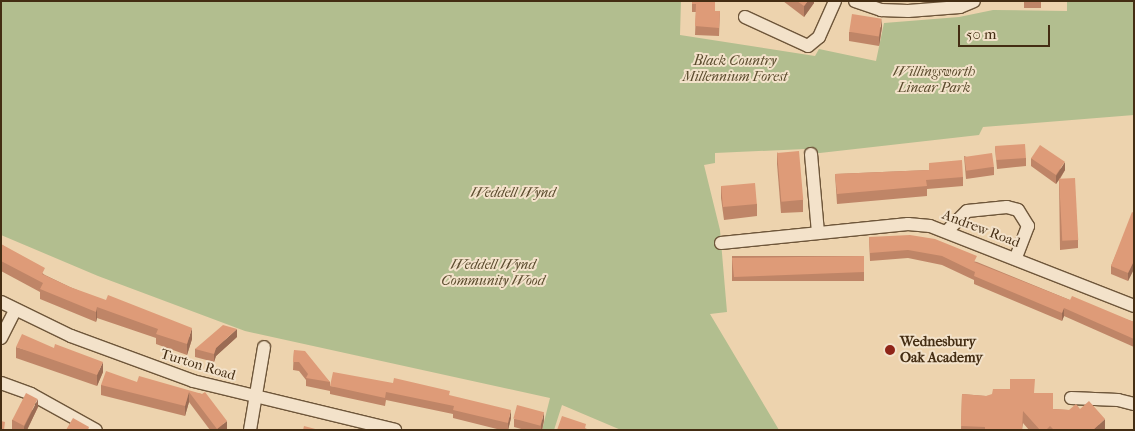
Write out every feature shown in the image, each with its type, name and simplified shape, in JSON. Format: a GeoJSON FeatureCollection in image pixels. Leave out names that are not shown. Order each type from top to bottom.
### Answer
{"type":"FeatureCollection","features":[{"type":"Feature","properties":{"kind":"street"},"geometry":{"type":"LineString","coordinates":[[745,17],[808,46],[819,37],[836,1]]}},
{"type":"Feature","properties":{"kind":"street"},"geometry":{"type":"LineString","coordinates":[[855,1],[881,10],[908,10],[960,7],[974,1]]}},
{"type":"Feature","properties":{"kind":"street"},"geometry":{"type":"LineString","coordinates":[[811,154],[818,233]]}},
{"type":"Feature","properties":{"kind":"street"},"geometry":{"type":"LineString","coordinates":[[947,231],[967,211],[1007,207],[1018,210],[1028,226],[1016,258]]}},
{"type":"Feature","properties":{"kind":"street","name":"Andrew Road"},"geometry":{"type":"LineString","coordinates":[[721,243],[908,224],[947,231],[1134,306]]}},
{"type":"Feature","properties":{"kind":"street","name":"Turton Road"},"geometry":{"type":"LineString","coordinates":[[1,302],[71,336],[158,368],[254,397],[395,430]]}},
{"type":"Feature","properties":{"kind":"street"},"geometry":{"type":"LineString","coordinates":[[1,338],[15,310]]}},
{"type":"Feature","properties":{"kind":"street"},"geometry":{"type":"LineString","coordinates":[[250,430],[254,397],[264,347]]}},
{"type":"Feature","properties":{"kind":"street"},"geometry":{"type":"LineString","coordinates":[[1,383],[20,389],[96,430]]}},
{"type":"Feature","properties":{"kind":"street"},"geometry":{"type":"LineString","coordinates":[[1071,398],[1118,400],[1134,404]]}},
{"type":"Feature","properties":{"kind":"green space","name":"Weddell Wynd"},"geometry":{"type":"Polygon","coordinates":[[[1,1],[681,1],[680,35],[815,56],[819,49],[876,61],[884,23],[959,17],[993,10],[1067,11],[1067,1],[1134,1],[1134,115],[983,127],[979,135],[811,154],[805,149],[715,153],[715,163],[704,165],[720,230],[727,312],[710,314],[779,430],[621,430],[562,405],[554,430],[542,430],[550,398],[245,331],[98,276],[1,235],[1,1]]]}},
{"type":"Feature","properties":{"kind":"building"},"geometry":{"type":"Polygon","coordinates":[[[692,1],[715,1],[715,11],[720,11],[719,28],[695,26],[696,4],[692,4],[692,1]]]}},
{"type":"Feature","properties":{"kind":"building"},"geometry":{"type":"Polygon","coordinates":[[[797,1],[808,1],[804,6],[797,1]]]}},
{"type":"Feature","properties":{"kind":"building"},"geometry":{"type":"Polygon","coordinates":[[[852,14],[882,19],[879,36],[849,32],[852,14]]]}},
{"type":"Feature","properties":{"kind":"building"},"geometry":{"type":"Polygon","coordinates":[[[1025,144],[1026,158],[996,160],[995,146],[1025,144]]]}},
{"type":"Feature","properties":{"kind":"building"},"geometry":{"type":"Polygon","coordinates":[[[1040,145],[1065,162],[1056,175],[1031,158],[1040,145]]]}},
{"type":"Feature","properties":{"kind":"building"},"geometry":{"type":"Polygon","coordinates":[[[799,151],[803,200],[781,202],[777,153],[799,151]]]}},
{"type":"Feature","properties":{"kind":"building"},"geometry":{"type":"Polygon","coordinates":[[[992,153],[994,167],[966,171],[964,157],[992,153]]]}},
{"type":"Feature","properties":{"kind":"building"},"geometry":{"type":"Polygon","coordinates":[[[962,160],[963,177],[926,180],[927,186],[837,194],[835,174],[929,170],[929,163],[962,160]]]}},
{"type":"Feature","properties":{"kind":"building"},"geometry":{"type":"Polygon","coordinates":[[[1075,178],[1078,240],[1062,241],[1059,179],[1075,178]]]}},
{"type":"Feature","properties":{"kind":"building"},"geometry":{"type":"Polygon","coordinates":[[[755,183],[757,204],[723,207],[721,186],[755,183]]]}},
{"type":"Feature","properties":{"kind":"building"},"geometry":{"type":"Polygon","coordinates":[[[1132,212],[1134,213],[1134,261],[1128,273],[1111,266],[1132,212]]]}},
{"type":"Feature","properties":{"kind":"building"},"geometry":{"type":"Polygon","coordinates":[[[910,235],[935,239],[977,256],[974,262],[1070,300],[1072,296],[1134,322],[1134,339],[1064,308],[1062,313],[974,276],[975,272],[942,256],[908,250],[870,253],[869,237],[910,235]]]}},
{"type":"Feature","properties":{"kind":"building"},"geometry":{"type":"Polygon","coordinates":[[[1,244],[45,268],[42,274],[70,287],[106,300],[108,295],[192,328],[187,344],[156,334],[158,329],[97,307],[96,312],[40,289],[43,283],[1,261],[1,244]]]}},
{"type":"Feature","properties":{"kind":"building"},"geometry":{"type":"Polygon","coordinates":[[[864,256],[864,272],[734,277],[732,258],[864,256]]]}},
{"type":"Feature","properties":{"kind":"building"},"geometry":{"type":"Polygon","coordinates":[[[223,325],[237,329],[216,348],[214,354],[195,349],[223,325]]]}},
{"type":"Feature","properties":{"kind":"building"},"geometry":{"type":"Polygon","coordinates":[[[22,334],[54,348],[55,344],[103,362],[97,375],[16,347],[22,334]]]}},
{"type":"Feature","properties":{"kind":"building"},"geometry":{"type":"Polygon","coordinates":[[[294,350],[305,351],[330,382],[306,378],[308,374],[299,362],[293,362],[294,350]]]}},
{"type":"Feature","properties":{"kind":"building"},"geometry":{"type":"Polygon","coordinates":[[[106,371],[137,382],[139,376],[202,394],[205,392],[227,421],[217,429],[189,392],[185,406],[101,385],[106,371]]]}},
{"type":"Feature","properties":{"kind":"building"},"geometry":{"type":"Polygon","coordinates":[[[333,372],[393,383],[394,378],[450,391],[449,395],[511,410],[508,423],[453,410],[454,406],[386,392],[385,398],[330,386],[333,372]]]}},
{"type":"Feature","properties":{"kind":"building"},"geometry":{"type":"Polygon","coordinates":[[[1010,379],[1035,379],[1034,393],[1053,393],[1053,409],[1069,410],[1076,404],[1080,409],[1089,401],[1105,419],[1093,430],[1054,430],[1050,426],[1046,430],[1040,430],[1023,411],[1022,430],[985,430],[985,427],[961,426],[962,394],[986,396],[992,394],[993,389],[1010,389],[1010,379]]]}},
{"type":"Feature","properties":{"kind":"building"},"geometry":{"type":"Polygon","coordinates":[[[26,393],[38,399],[24,426],[12,420],[26,393]]]}},
{"type":"Feature","properties":{"kind":"building"},"geometry":{"type":"Polygon","coordinates":[[[517,405],[544,412],[540,426],[513,419],[517,405]]]}},
{"type":"Feature","properties":{"kind":"building"},"geometry":{"type":"Polygon","coordinates":[[[562,416],[586,424],[585,428],[589,430],[557,430],[562,416]]]}},
{"type":"Feature","properties":{"kind":"building"},"geometry":{"type":"Polygon","coordinates":[[[73,418],[89,427],[88,430],[66,430],[73,418]]]}},
{"type":"Feature","properties":{"kind":"building"},"geometry":{"type":"Polygon","coordinates":[[[1,421],[5,422],[4,430],[1,430],[1,421]]]}},
{"type":"Feature","properties":{"kind":"building"},"geometry":{"type":"Polygon","coordinates":[[[304,426],[319,430],[303,430],[304,426]]]}},
{"type":"Feature","properties":{"kind":"place","name":"Wednesbury Oak Academy"},"geometry":{"type":"Point","coordinates":[890,350]}},
{"type":"Feature","properties":{"kind":"park label","name":"Black Country Millennium Forest"},"geometry":{"type":"Point","coordinates":[735,69]}},
{"type":"Feature","properties":{"kind":"park label","name":"Willingsworth Linear Park"},"geometry":{"type":"Point","coordinates":[934,80]}},
{"type":"Feature","properties":{"kind":"park label","name":"Weddell Wynd Community Wood"},"geometry":{"type":"Point","coordinates":[493,274]}}]}
